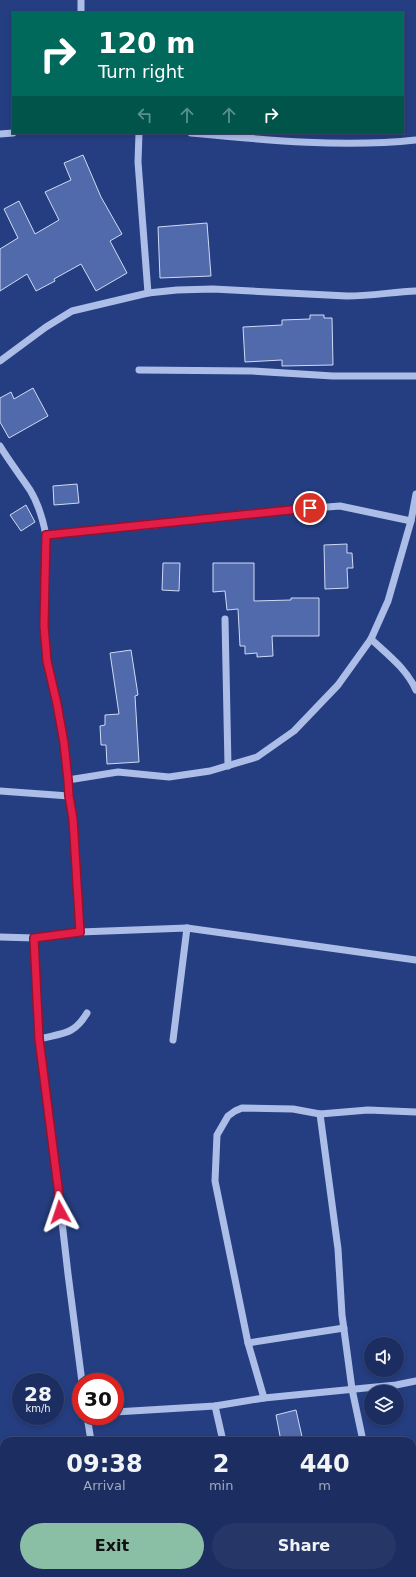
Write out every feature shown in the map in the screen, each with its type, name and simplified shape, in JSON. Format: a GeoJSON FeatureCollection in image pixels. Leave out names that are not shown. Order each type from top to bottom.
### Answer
{"type":"FeatureCollection","features":[{"type":"Feature","properties":{"kind":"street"},"geometry":{"type":"LineString","coordinates":[[82,0],[82,12]]}},
{"type":"Feature","properties":{"kind":"street"},"geometry":{"type":"LineString","coordinates":[[0,134],[12,132]]}},
{"type":"Feature","properties":{"kind":"street"},"geometry":{"type":"LineString","coordinates":[[138,134],[138,162],[148,293]]}},
{"type":"Feature","properties":{"kind":"street"},"geometry":{"type":"LineString","coordinates":[[204,134],[327,144],[416,140]]}},
{"type":"Feature","properties":{"kind":"street"},"geometry":{"type":"LineString","coordinates":[[0,361],[46,327],[72,311],[148,293],[176,290],[213,289],[354,296],[416,291]]}},
{"type":"Feature","properties":{"kind":"street"},"geometry":{"type":"LineString","coordinates":[[139,370],[252,371],[334,376],[416,376]]}},
{"type":"Feature","properties":{"kind":"street"},"geometry":{"type":"LineString","coordinates":[[0,446],[30,492],[43,522],[46,535],[44,626],[47,661],[57,704],[76,842],[80,932]]}},
{"type":"Feature","properties":{"kind":"street"},"geometry":{"type":"LineString","coordinates":[[68,780],[118,772],[169,777],[193,774],[228,766],[257,757],[294,731],[338,685],[371,639],[388,601],[411,521],[416,494]]}},
{"type":"Feature","properties":{"kind":"street"},"geometry":{"type":"LineString","coordinates":[[46,535],[154,525],[250,513],[340,506],[411,521]]}},
{"type":"Feature","properties":{"kind":"street"},"geometry":{"type":"LineString","coordinates":[[225,619],[228,766]]}},
{"type":"Feature","properties":{"kind":"street"},"geometry":{"type":"LineString","coordinates":[[371,639],[400,665],[412,680],[416,690]]}},
{"type":"Feature","properties":{"kind":"street"},"geometry":{"type":"LineString","coordinates":[[0,791],[69,796]]}},
{"type":"Feature","properties":{"kind":"street"},"geometry":{"type":"LineString","coordinates":[[173,1040],[188,928]]}},
{"type":"Feature","properties":{"kind":"street"},"geometry":{"type":"LineString","coordinates":[[0,937],[34,938],[80,932],[188,928],[416,960]]}},
{"type":"Feature","properties":{"kind":"street"},"geometry":{"type":"LineString","coordinates":[[34,938],[39,1039],[81,1373]]}},
{"type":"Feature","properties":{"kind":"street"},"geometry":{"type":"LineString","coordinates":[[39,1039],[68,1032],[74,1029],[80,1025],[87,1013]]}},
{"type":"Feature","properties":{"kind":"street"},"geometry":{"type":"LineString","coordinates":[[264,1398],[248,1343],[215,1181],[217,1135],[228,1116],[242,1108],[293,1109],[320,1114],[368,1110],[416,1112]]}},
{"type":"Feature","properties":{"kind":"street"},"geometry":{"type":"LineString","coordinates":[[320,1114],[338,1249],[344,1328],[352,1389],[362,1437]]}},
{"type":"Feature","properties":{"kind":"street"},"geometry":{"type":"LineString","coordinates":[[248,1343],[344,1328]]}},
{"type":"Feature","properties":{"kind":"street"},"geometry":{"type":"LineString","coordinates":[[124,1411],[215,1406],[264,1398],[396,1385],[416,1381]]}},
{"type":"Feature","properties":{"kind":"street"},"geometry":{"type":"LineString","coordinates":[[215,1406],[222,1437]]}},
{"type":"Feature","properties":{"kind":"street"},"geometry":{"type":"LineString","coordinates":[[88,1425],[90,1437]]}},
{"type":"Feature","properties":{"kind":"building"},"geometry":{"type":"Polygon","coordinates":[[[83,155],[101,197],[122,234],[110,241],[127,273],[96,291],[81,264],[54,279],[55,281],[36,291],[27,274],[0,291],[0,249],[18,238],[4,209],[19,201],[35,234],[59,220],[45,192],[71,180],[64,163],[83,155]]]}},
{"type":"Feature","properties":{"kind":"building"},"geometry":{"type":"Polygon","coordinates":[[[207,223],[211,276],[160,278],[158,227],[207,223]]]}},
{"type":"Feature","properties":{"kind":"building"},"geometry":{"type":"Polygon","coordinates":[[[310,315],[324,315],[324,318],[332,318],[333,365],[282,366],[282,360],[245,362],[243,327],[282,325],[282,320],[310,319],[310,315]]]}},
{"type":"Feature","properties":{"kind":"building"},"geometry":{"type":"Polygon","coordinates":[[[33,388],[48,416],[9,438],[0,422],[0,398],[11,392],[14,399],[33,388]]]}},
{"type":"Feature","properties":{"kind":"building"},"geometry":{"type":"Polygon","coordinates":[[[77,484],[79,503],[54,505],[53,486],[77,484]]]}},
{"type":"Feature","properties":{"kind":"building"},"geometry":{"type":"Polygon","coordinates":[[[26,505],[35,522],[21,531],[10,515],[26,505]]]}},
{"type":"Feature","properties":{"kind":"building"},"geometry":{"type":"Polygon","coordinates":[[[347,544],[347,553],[352,553],[353,568],[347,568],[348,588],[325,589],[324,545],[347,544]]]}},
{"type":"Feature","properties":{"kind":"building"},"geometry":{"type":"Polygon","coordinates":[[[163,563],[180,563],[179,591],[162,590],[163,563]]]}},
{"type":"Feature","properties":{"kind":"building"},"geometry":{"type":"Polygon","coordinates":[[[213,563],[254,563],[254,601],[291,600],[291,598],[319,598],[319,636],[272,636],[273,656],[257,657],[257,653],[245,654],[245,646],[240,646],[238,609],[227,610],[225,591],[213,592],[213,563]]]}},
{"type":"Feature","properties":{"kind":"building"},"geometry":{"type":"Polygon","coordinates":[[[131,650],[138,695],[135,696],[139,762],[107,764],[106,745],[101,745],[100,726],[105,725],[105,715],[119,714],[110,653],[131,650]]]}},
{"type":"Feature","properties":{"kind":"building"},"geometry":{"type":"Polygon","coordinates":[[[296,1410],[302,1437],[280,1437],[276,1415],[296,1410]]]}},
{"type":"Feature","properties":{"kind":"route"},"geometry":{"type":"LineString","coordinates":[[60,1212],[39,1039],[34,938],[80,932],[76,878],[76,842],[69,796],[64,743],[47,661],[44,626],[46,535],[310,508]]}}]}
